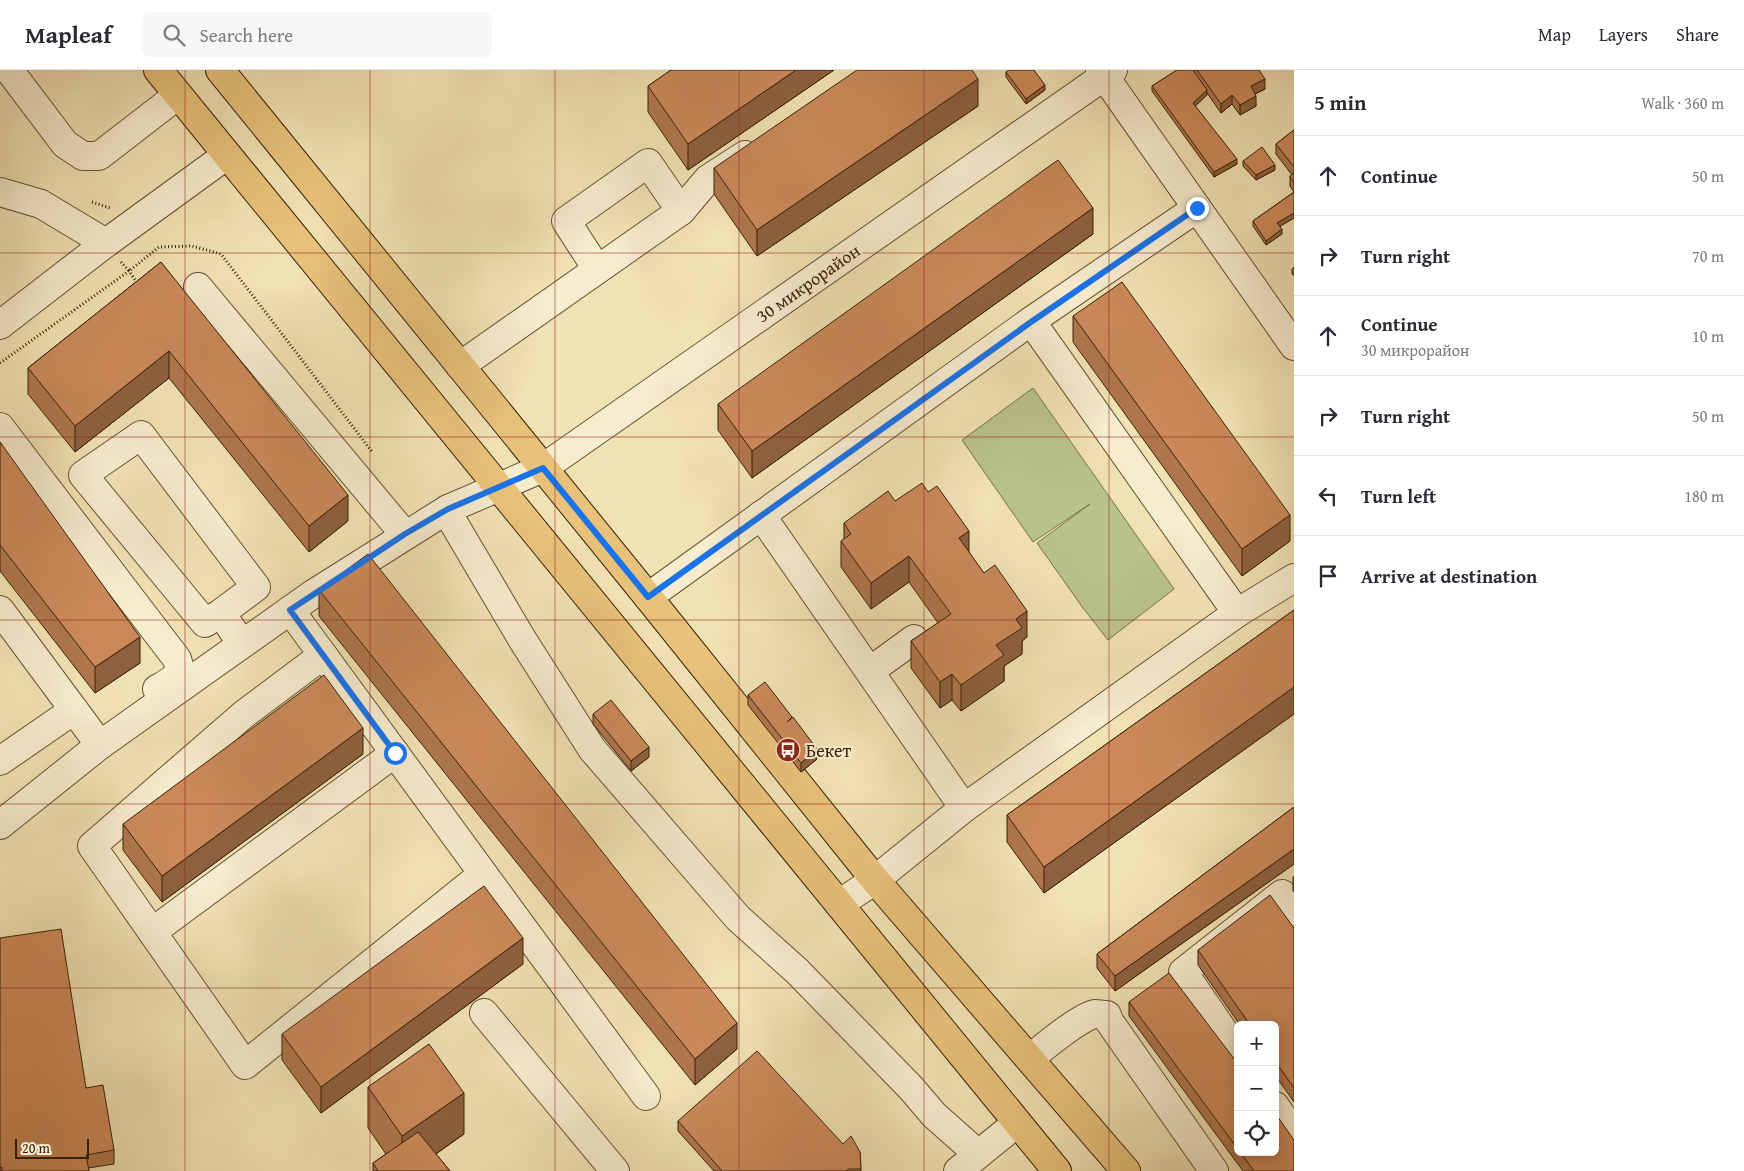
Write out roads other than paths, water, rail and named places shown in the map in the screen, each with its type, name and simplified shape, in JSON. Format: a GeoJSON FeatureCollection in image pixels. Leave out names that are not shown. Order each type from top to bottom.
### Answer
{"type":"FeatureCollection","features":[{"type":"Feature","properties":{"kind":"main road"},"geometry":{"type":"LineString","coordinates":[[158,70],[1057,1171]]}},
{"type":"Feature","properties":{"kind":"main road"},"geometry":{"type":"LineString","coordinates":[[220,70],[875,880],[1126,1171]]}},
{"type":"Feature","properties":{"kind":"street"},"geometry":{"type":"LineString","coordinates":[[9,70],[65,144],[83,156],[99,156],[178,95]]}},
{"type":"Feature","properties":{"kind":"street"},"geometry":{"type":"LineString","coordinates":[[1106,72],[1197,208],[1294,346]]}},
{"type":"Feature","properties":{"kind":"street","name":"30 микрорайон"},"geometry":{"type":"LineString","coordinates":[[88,729],[242,644],[405,534],[448,509],[543,468],[1106,72]]}},
{"type":"Feature","properties":{"kind":"street"},"geometry":{"type":"LineString","coordinates":[[460,366],[681,211],[708,179],[766,141]]}},
{"type":"Feature","properties":{"kind":"street"},"geometry":{"type":"LineString","coordinates":[[0,326],[106,243],[227,155]]}},
{"type":"Feature","properties":{"kind":"street"},"geometry":{"type":"LineString","coordinates":[[598,269],[566,221],[648,163],[681,211]]}},
{"type":"Feature","properties":{"kind":"street"},"geometry":{"type":"LineString","coordinates":[[0,192],[42,204],[106,243]]}},
{"type":"Feature","properties":{"kind":"street"},"geometry":{"type":"LineString","coordinates":[[648,597],[1031,322],[1197,208]]}},
{"type":"Feature","properties":{"kind":"street"},"geometry":{"type":"LineString","coordinates":[[198,287],[405,534]]}},
{"type":"Feature","properties":{"kind":"street"},"geometry":{"type":"LineString","coordinates":[[1031,322],[1237,613]]}},
{"type":"Feature","properties":{"kind":"street"},"geometry":{"type":"LineString","coordinates":[[0,427],[177,659],[180,670],[177,676],[88,729],[0,761]]}},
{"type":"Feature","properties":{"kind":"street"},"geometry":{"type":"LineString","coordinates":[[141,434],[256,587],[221,613],[205,623],[83,475],[141,434]]}},
{"type":"Feature","properties":{"kind":"street"},"geometry":{"type":"LineString","coordinates":[[448,509],[453,522],[522,639],[592,749],[738,918],[797,971],[911,1088],[934,1115],[968,1162],[1017,1123]]}},
{"type":"Feature","properties":{"kind":"street"},"geometry":{"type":"LineString","coordinates":[[761,515],[964,808]]}},
{"type":"Feature","properties":{"kind":"street"},"geometry":{"type":"LineString","coordinates":[[839,904],[875,880],[964,808],[1237,613],[1294,578]]}},
{"type":"Feature","properties":{"kind":"street"},"geometry":{"type":"LineString","coordinates":[[0,610],[88,729]]}},
{"type":"Feature","properties":{"kind":"street"},"geometry":{"type":"LineString","coordinates":[[290,610],[646,1096]]}},
{"type":"Feature","properties":{"kind":"street"},"geometry":{"type":"LineString","coordinates":[[221,613],[242,644]]}},
{"type":"Feature","properties":{"kind":"street"},"geometry":{"type":"LineString","coordinates":[[870,671],[914,639]]}},
{"type":"Feature","properties":{"kind":"street"},"geometry":{"type":"LineString","coordinates":[[323,655],[243,715],[92,846],[245,1065],[483,874]]}},
{"type":"Feature","properties":{"kind":"street"},"geometry":{"type":"LineString","coordinates":[[0,825],[88,729]]}},
{"type":"Feature","properties":{"kind":"street"},"geometry":{"type":"LineString","coordinates":[[152,932],[395,753]]}},
{"type":"Feature","properties":{"kind":"street"},"geometry":{"type":"LineString","coordinates":[[1234,1047],[1174,978],[1290,897]]}},
{"type":"Feature","properties":{"kind":"street"},"geometry":{"type":"LineString","coordinates":[[1109,1021],[1134,1005]]}},
{"type":"Feature","properties":{"kind":"street"},"geometry":{"type":"LineString","coordinates":[[484,1013],[615,1171]]}},
{"type":"Feature","properties":{"kind":"street"},"geometry":{"type":"LineString","coordinates":[[1030,1060],[1048,1042],[1085,1018],[1095,1014],[1107,1015],[1109,1021],[1214,1171]]}},
{"type":"Feature","properties":{"kind":"street"},"geometry":{"type":"LineString","coordinates":[[1279,1111],[1294,1133]]}},
{"type":"Feature","properties":{"kind":"place","name":"Бекет"},"geometry":{"type":"Point","coordinates":[788,750]}}]}
